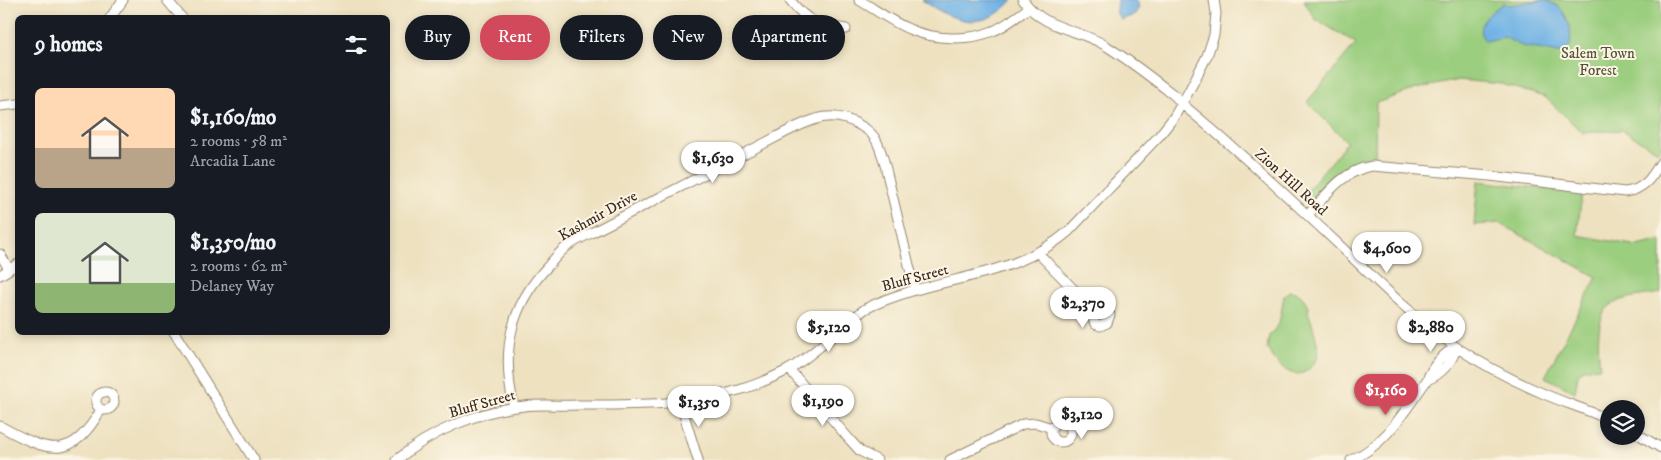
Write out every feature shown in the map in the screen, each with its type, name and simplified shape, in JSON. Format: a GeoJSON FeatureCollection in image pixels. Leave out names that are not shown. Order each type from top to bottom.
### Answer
{"type":"FeatureCollection","features":[{"type":"Feature","properties":{"kind":"street"},"geometry":{"type":"LineString","coordinates":[[112,15],[124,0]]}},
{"type":"Feature","properties":{"kind":"street"},"geometry":{"type":"LineString","coordinates":[[167,0],[180,15]]}},
{"type":"Feature","properties":{"kind":"street"},"geometry":{"type":"LineString","coordinates":[[790,0],[806,17],[816,24],[846,29]]}},
{"type":"Feature","properties":{"kind":"street"},"geometry":{"type":"LineString","coordinates":[[859,0],[910,30],[924,34],[967,38],[994,31],[1007,24],[1026,4]]}},
{"type":"Feature","properties":{"kind":"street","name":"Bluff Street"},"geometry":{"type":"LineString","coordinates":[[396,460],[440,431],[467,420],[514,407],[680,402],[736,391],[757,384],[789,369],[865,309],[879,302],[915,290],[991,271],[1038,253],[1059,240],[1094,206],[1159,136],[1174,117],[1207,56],[1214,35],[1216,13],[1214,0]]}},
{"type":"Feature","properties":{"kind":"street","name":"Zion Hill Road"},"geometry":{"type":"LineString","coordinates":[[1026,4],[1046,21],[1102,44],[1175,96],[1308,215],[1407,309],[1456,347],[1503,375],[1544,394],[1600,416]]}},
{"type":"Feature","properties":{"kind":"street"},"geometry":{"type":"LineString","coordinates":[[0,106],[15,104]]}},
{"type":"Feature","properties":{"kind":"street","name":"Kashmir Drive"},"geometry":{"type":"LineString","coordinates":[[514,407],[508,358],[511,331],[523,298],[540,275],[564,249],[788,131],[821,117],[836,116],[850,119],[868,130],[877,141],[884,161],[915,290]]}},
{"type":"Feature","properties":{"kind":"street"},"geometry":{"type":"LineString","coordinates":[[1308,215],[1345,176],[1356,170],[1372,166],[1490,176],[1625,192],[1635,190],[1644,185],[1654,174],[1661,162]]}},
{"type":"Feature","properties":{"kind":"street"},"geometry":{"type":"LineString","coordinates":[[1038,253],[1095,311]]}},
{"type":"Feature","properties":{"kind":"street"},"geometry":{"type":"LineString","coordinates":[[0,254],[14,266],[0,275]]}},
{"type":"Feature","properties":{"kind":"street"},"geometry":{"type":"LineString","coordinates":[[176,335],[254,460]]}},
{"type":"Feature","properties":{"kind":"street"},"geometry":{"type":"LineString","coordinates":[[1351,460],[1369,450],[1386,435],[1427,380],[1431,371],[1449,350],[1456,347]]}},
{"type":"Feature","properties":{"kind":"street"},"geometry":{"type":"LineString","coordinates":[[789,369],[850,440],[866,455],[877,460]]}},
{"type":"Feature","properties":{"kind":"street"},"geometry":{"type":"LineString","coordinates":[[680,402],[698,460]]}},
{"type":"Feature","properties":{"kind":"street"},"geometry":{"type":"LineString","coordinates":[[0,426],[42,448],[63,453],[81,444],[90,432],[101,410]]}},
{"type":"Feature","properties":{"kind":"street"},"geometry":{"type":"LineString","coordinates":[[950,460],[1023,424],[1036,423],[1052,428]]}},
{"type":"Feature","properties":{"kind":"street"},"geometry":{"type":"LineString","coordinates":[[1645,438],[1661,448]]}},
{"type":"Feature","properties":{"kind":"green space","name":"Salem Town Forest"},"geometry":{"type":"Polygon","coordinates":[[[1304,0],[1661,0],[1661,147],[1658,151],[1622,130],[1583,133],[1545,97],[1501,84],[1459,80],[1416,89],[1376,103],[1375,158],[1346,167],[1331,178],[1310,200],[1304,200],[1301,198],[1347,142],[1307,102],[1356,43],[1315,19],[1304,0]]]}},
{"type":"Feature","properties":{"kind":"green space"},"geometry":{"type":"Polygon","coordinates":[[[1478,181],[1582,193],[1577,235],[1638,246],[1661,240],[1661,293],[1622,300],[1611,305],[1606,310],[1602,317],[1599,334],[1600,368],[1582,369],[1578,375],[1575,392],[1545,377],[1597,277],[1499,223],[1474,225],[1478,181]]]}},
{"type":"Feature","properties":{"kind":"green space"},"geometry":{"type":"Polygon","coordinates":[[[1289,291],[1299,294],[1309,307],[1308,312],[1318,351],[1317,359],[1310,368],[1304,373],[1297,374],[1285,370],[1267,348],[1269,336],[1279,324],[1284,296],[1289,291]]]}},
{"type":"Feature","properties":{"kind":"water"},"geometry":{"type":"Polygon","coordinates":[[[922,0],[1013,0],[1002,10],[990,17],[968,21],[946,14],[922,0]]]}},
{"type":"Feature","properties":{"kind":"water"},"geometry":{"type":"Polygon","coordinates":[[[1118,0],[1137,0],[1139,8],[1134,15],[1121,20],[1116,10],[1118,0]]]}},
{"type":"Feature","properties":{"kind":"water"},"geometry":{"type":"Polygon","coordinates":[[[1544,0],[1559,7],[1567,20],[1571,36],[1570,46],[1562,53],[1522,46],[1504,37],[1486,41],[1482,36],[1480,30],[1485,20],[1504,3],[1509,5],[1544,0]]]}}]}
